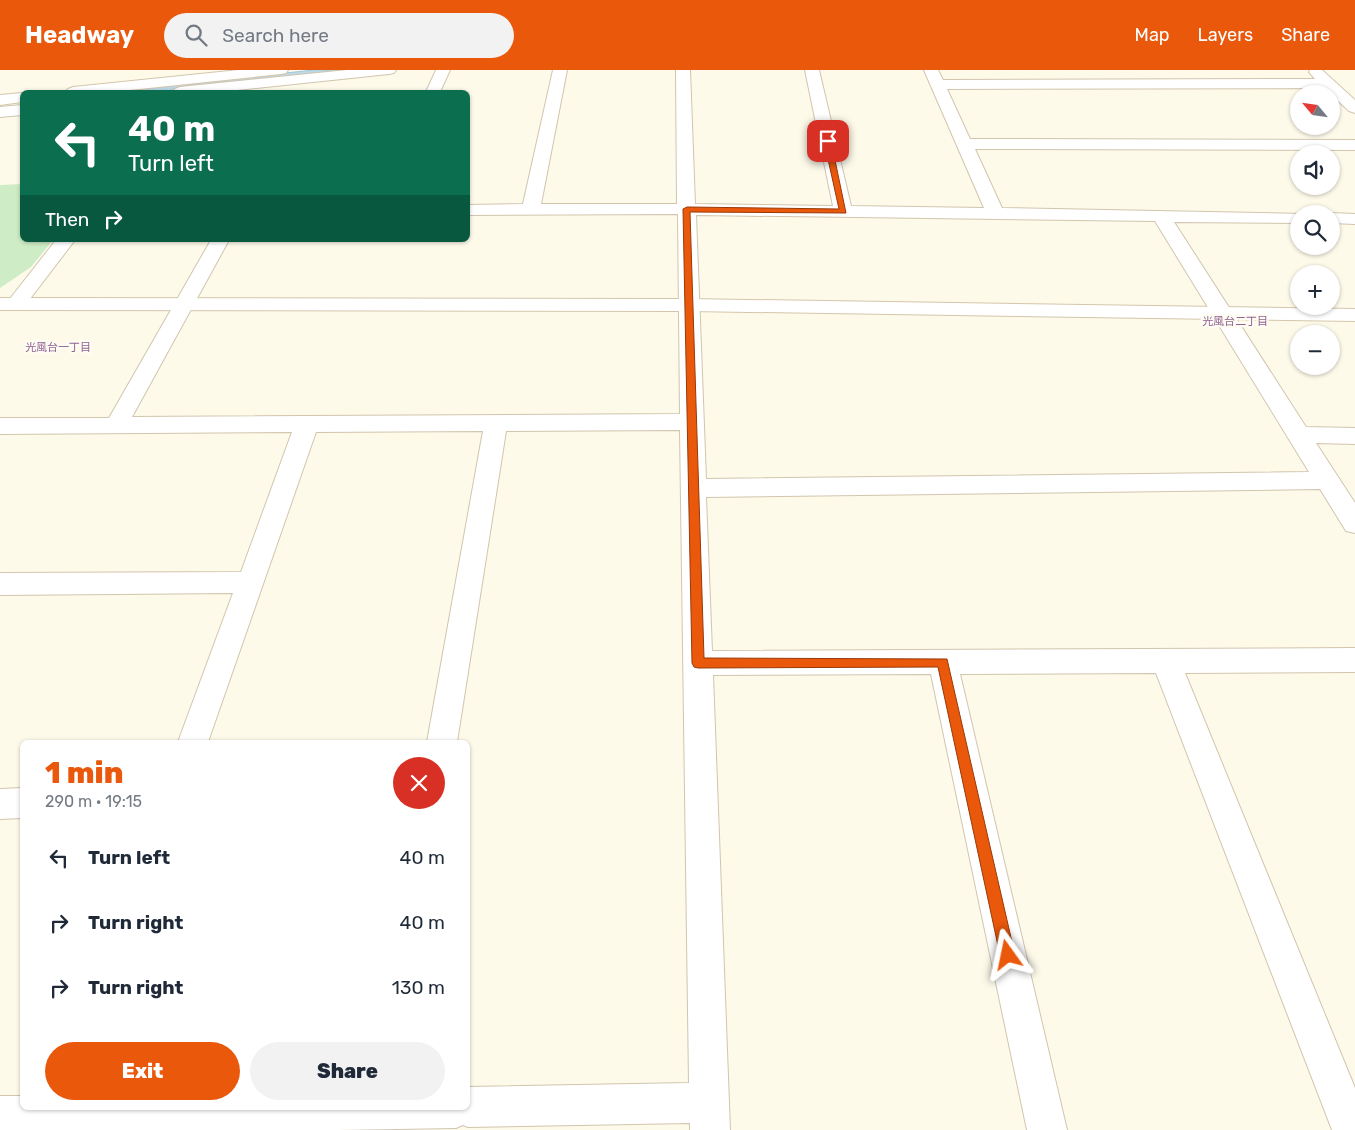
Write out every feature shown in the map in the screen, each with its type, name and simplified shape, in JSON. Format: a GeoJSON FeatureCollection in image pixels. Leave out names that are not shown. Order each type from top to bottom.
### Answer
{"type":"FeatureCollection","features":[{"type":"Feature","properties":{"kind":"street"},"geometry":{"type":"LineString","coordinates":[[92,90],[281,70]]}},
{"type":"Feature","properties":{"kind":"street"},"geometry":{"type":"LineString","coordinates":[[200,90],[389,70]]}},
{"type":"Feature","properties":{"kind":"street"},"geometry":{"type":"LineString","coordinates":[[435,90],[442,70]]}},
{"type":"Feature","properties":{"kind":"street"},"geometry":{"type":"LineString","coordinates":[[531,210],[560,70]]}},
{"type":"Feature","properties":{"kind":"street"},"geometry":{"type":"LineString","coordinates":[[470,1107],[709,1116],[683,70]]}},
{"type":"Feature","properties":{"kind":"street"},"geometry":{"type":"LineString","coordinates":[[812,70],[843,212]]}},
{"type":"Feature","properties":{"kind":"street"},"geometry":{"type":"LineString","coordinates":[[1314,70],[1355,108]]}},
{"type":"Feature","properties":{"kind":"street"},"geometry":{"type":"LineString","coordinates":[[996,214],[934,77],[1328,83]]}},
{"type":"Feature","properties":{"kind":"street"},"geometry":{"type":"LineString","coordinates":[[304,90],[311,78]]}},
{"type":"Feature","properties":{"kind":"street"},"geometry":{"type":"LineString","coordinates":[[0,100],[20,98]]}},
{"type":"Feature","properties":{"kind":"street"},"geometry":{"type":"LineString","coordinates":[[0,112],[20,110]]}},
{"type":"Feature","properties":{"kind":"street"},"geometry":{"type":"LineString","coordinates":[[964,144],[1355,146]]}},
{"type":"Feature","properties":{"kind":"street"},"geometry":{"type":"LineString","coordinates":[[470,210],[687,209],[1290,218]]}},
{"type":"Feature","properties":{"kind":"street"},"geometry":{"type":"LineString","coordinates":[[1161,216],[1355,524]]}},
{"type":"Feature","properties":{"kind":"street"},"geometry":{"type":"LineString","coordinates":[[1340,218],[1355,219]]}},
{"type":"Feature","properties":{"kind":"street"},"geometry":{"type":"LineString","coordinates":[[8,304],[64,242]]}},
{"type":"Feature","properties":{"kind":"street"},"geometry":{"type":"LineString","coordinates":[[116,426],[219,242]]}},
{"type":"Feature","properties":{"kind":"street"},"geometry":{"type":"LineString","coordinates":[[8,304],[689,305],[1355,315]]}},
{"type":"Feature","properties":{"kind":"street"},"geometry":{"type":"LineString","coordinates":[[0,426],[692,422]]}},
{"type":"Feature","properties":{"kind":"street"},"geometry":{"type":"LineString","coordinates":[[442,740],[496,423]]}},
{"type":"Feature","properties":{"kind":"street"},"geometry":{"type":"LineString","coordinates":[[194,740],[307,424]]}},
{"type":"Feature","properties":{"kind":"street"},"geometry":{"type":"LineString","coordinates":[[1299,435],[1355,436]]}},
{"type":"Feature","properties":{"kind":"street"},"geometry":{"type":"LineString","coordinates":[[693,488],[1328,480]]}},
{"type":"Feature","properties":{"kind":"street"},"geometry":{"type":"LineString","coordinates":[[0,584],[251,582]]}},
{"type":"Feature","properties":{"kind":"street"},"geometry":{"type":"LineString","coordinates":[[698,663],[1355,660]]}},
{"type":"Feature","properties":{"kind":"street"},"geometry":{"type":"LineString","coordinates":[[1166,661],[1352,1130]]}},
{"type":"Feature","properties":{"kind":"street"},"geometry":{"type":"LineString","coordinates":[[943,662],[1047,1130]]}},
{"type":"Feature","properties":{"kind":"street"},"geometry":{"type":"LineString","coordinates":[[0,804],[20,803]]}},
{"type":"Feature","properties":{"kind":"street"},"geometry":{"type":"LineString","coordinates":[[0,1116],[61,1111],[167,1110]]}},
{"type":"Feature","properties":{"kind":"green space"},"geometry":{"type":"Polygon","coordinates":[[[20,184],[20,242],[51,242],[31,267],[0,288],[0,185],[20,184]]]}},
{"type":"Feature","properties":{"kind":"water"},"geometry":{"type":"Polygon","coordinates":[[[314,70],[371,70],[180,90],[123,90],[314,70]]]}},
{"type":"Feature","properties":{"kind":"district","name":"光風台二丁目"},"geometry":{"type":"Point","coordinates":[1235,321]}},
{"type":"Feature","properties":{"kind":"district","name":"光風台一丁目"},"geometry":{"type":"Point","coordinates":[58,347]}},
{"type":"Feature","properties":{"kind":"route"},"geometry":{"type":"LineString","coordinates":[[828,141],[843,212],[687,209],[698,663],[943,662],[1008,955]]}}]}
